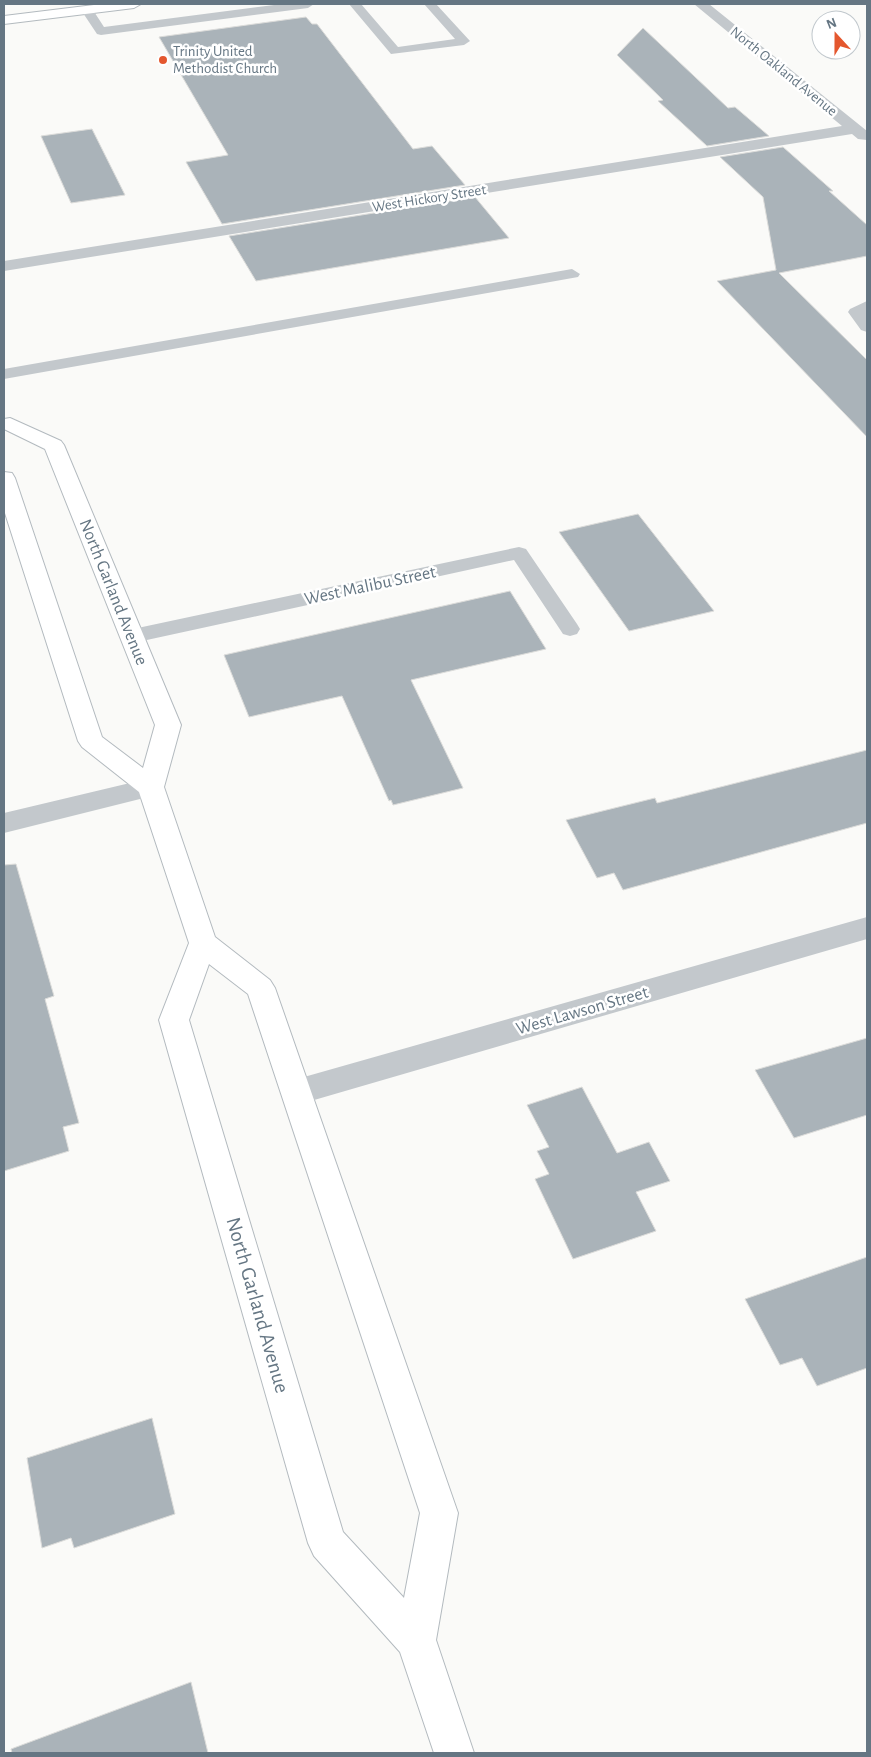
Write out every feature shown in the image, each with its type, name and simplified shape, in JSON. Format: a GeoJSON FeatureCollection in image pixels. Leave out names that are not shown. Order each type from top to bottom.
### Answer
{"type":"FeatureCollection","features":[{"type":"Feature","properties":{"kind":"main road"},"geometry":{"type":"LineString","coordinates":[[4,20],[87,10],[109,5],[134,4]]}},
{"type":"Feature","properties":{"kind":"main road","name":"North Garland Avenue"},"geometry":{"type":"LineString","coordinates":[[6,424],[54,445],[133,636],[168,725],[151,787]]}},
{"type":"Feature","properties":{"kind":"main road"},"geometry":{"type":"LineString","coordinates":[[4,478],[91,741],[151,787],[203,943]]}},
{"type":"Feature","properties":{"kind":"main road","name":"North Garland Avenue"},"geometry":{"type":"LineString","coordinates":[[416,1640],[439,1513],[260,988],[203,943],[174,1020],[327,1543],[416,1640],[454,1753]]}},
{"type":"Feature","properties":{"kind":"street","name":"North Oakland Avenue"},"geometry":{"type":"LineString","coordinates":[[700,4],[861,134]]}},
{"type":"Feature","properties":{"kind":"street","name":"West Hickory Street"},"geometry":{"type":"LineString","coordinates":[[4,266],[861,134]]}},
{"type":"Feature","properties":{"kind":"street"},"geometry":{"type":"LineString","coordinates":[[4,823],[151,787]]}},
{"type":"Feature","properties":{"kind":"street","name":"West Lawson Street"},"geometry":{"type":"LineString","coordinates":[[297,1092],[867,928]]}},
{"type":"Feature","properties":{"kind":"lane"},"geometry":{"type":"LineString","coordinates":[[87,10],[101,31],[308,4]]}},
{"type":"Feature","properties":{"kind":"lane"},"geometry":{"type":"LineString","coordinates":[[355,4],[395,51],[464,41],[430,4]]}},
{"type":"Feature","properties":{"kind":"lane"},"geometry":{"type":"LineString","coordinates":[[4,374],[572,274]]}},
{"type":"Feature","properties":{"kind":"lane"},"geometry":{"type":"LineString","coordinates":[[867,306],[856,312],[867,327]]}},
{"type":"Feature","properties":{"kind":"lane","name":"West Malibu Street"},"geometry":{"type":"LineString","coordinates":[[133,636],[519,553],[570,629]]}},
{"type":"Feature","properties":{"kind":"building"},"geometry":{"type":"Polygon","coordinates":[[[306,17],[312,24],[317,24],[413,149],[432,146],[465,185],[222,224],[186,162],[228,155],[159,37],[306,17]]]}},
{"type":"Feature","properties":{"kind":"building"},"geometry":{"type":"Polygon","coordinates":[[[643,28],[728,108],[735,107],[769,136],[707,146],[658,101],[663,100],[617,55],[643,28]]]}},
{"type":"Feature","properties":{"kind":"building"},"geometry":{"type":"Polygon","coordinates":[[[92,129],[125,195],[71,203],[41,136],[92,129]]]}},
{"type":"Feature","properties":{"kind":"building"},"geometry":{"type":"Polygon","coordinates":[[[783,147],[833,191],[829,191],[867,225],[867,256],[779,273],[867,360],[867,437],[717,281],[776,270],[763,197],[720,157],[783,147]]]}},
{"type":"Feature","properties":{"kind":"building"},"geometry":{"type":"Polygon","coordinates":[[[475,197],[509,238],[256,281],[229,236],[475,197]]]}},
{"type":"Feature","properties":{"kind":"building"},"geometry":{"type":"Polygon","coordinates":[[[638,514],[714,611],[629,631],[559,532],[638,514]]]}},
{"type":"Feature","properties":{"kind":"building"},"geometry":{"type":"Polygon","coordinates":[[[510,591],[546,649],[411,680],[463,788],[393,805],[391,800],[389,801],[342,696],[249,717],[224,655],[510,591]]]}},
{"type":"Feature","properties":{"kind":"building"},"geometry":{"type":"Polygon","coordinates":[[[867,750],[867,823],[623,890],[614,873],[597,878],[566,820],[655,798],[657,803],[867,750]]]}},
{"type":"Feature","properties":{"kind":"building"},"geometry":{"type":"Polygon","coordinates":[[[16,864],[54,996],[45,999],[79,1123],[63,1127],[69,1151],[4,1171],[4,865],[16,864]]]}},
{"type":"Feature","properties":{"kind":"building"},"geometry":{"type":"Polygon","coordinates":[[[867,1038],[867,1115],[794,1138],[755,1070],[867,1038]]]}},
{"type":"Feature","properties":{"kind":"building"},"geometry":{"type":"Polygon","coordinates":[[[582,1087],[617,1153],[649,1142],[670,1181],[636,1192],[656,1231],[573,1259],[535,1179],[549,1174],[537,1151],[549,1147],[527,1105],[582,1087]]]}},
{"type":"Feature","properties":{"kind":"building"},"geometry":{"type":"Polygon","coordinates":[[[867,1257],[867,1368],[817,1386],[802,1358],[780,1365],[745,1299],[867,1257]]]}},
{"type":"Feature","properties":{"kind":"building"},"geometry":{"type":"Polygon","coordinates":[[[152,1418],[175,1514],[74,1548],[71,1538],[42,1548],[27,1458],[152,1418]]]}},
{"type":"Feature","properties":{"kind":"building"},"geometry":{"type":"Polygon","coordinates":[[[191,1682],[208,1753],[12,1753],[11,1749],[191,1682]]]}},
{"type":"Feature","properties":{"kind":"place","name":"Trinity United Methodist Church"},"geometry":{"type":"Point","coordinates":[163,60]}}]}
